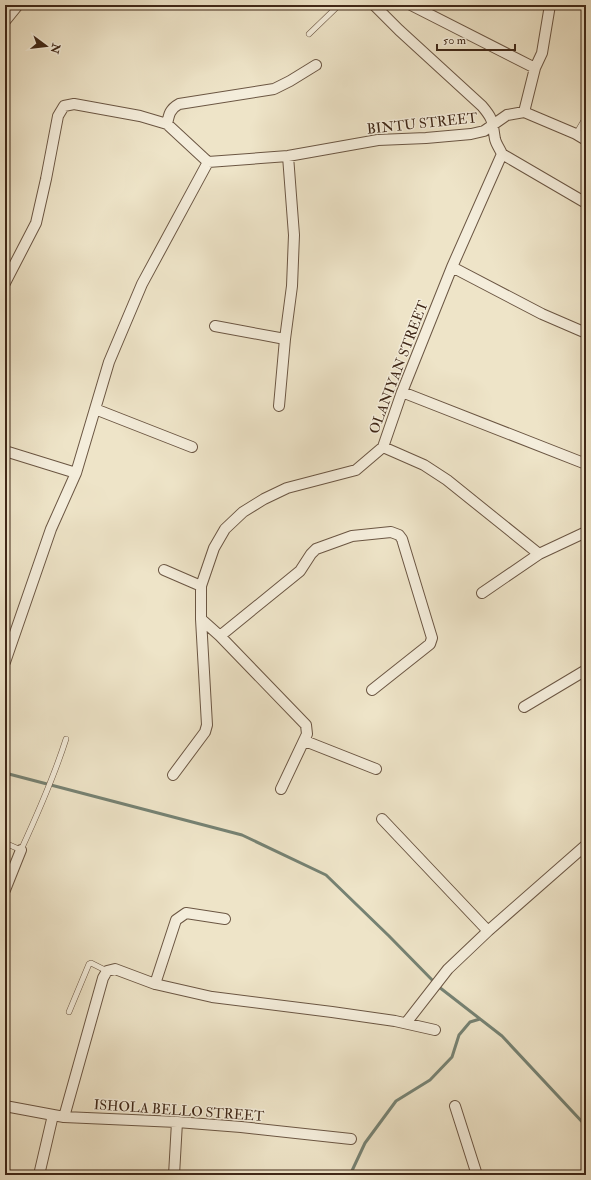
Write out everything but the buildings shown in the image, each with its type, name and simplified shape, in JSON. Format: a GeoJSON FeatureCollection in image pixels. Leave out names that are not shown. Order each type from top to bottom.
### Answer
{"type":"FeatureCollection","features":[{"type":"Feature","properties":{"kind":"street"},"geometry":{"type":"LineString","coordinates":[[5,22],[18,5]]}},
{"type":"Feature","properties":{"kind":"street"},"geometry":{"type":"LineString","coordinates":[[374,5],[490,115],[494,125],[495,140],[502,154],[586,203]]}},
{"type":"Feature","properties":{"kind":"street"},"geometry":{"type":"LineString","coordinates":[[411,5],[535,68]]}},
{"type":"Feature","properties":{"kind":"street"},"geometry":{"type":"LineString","coordinates":[[550,5],[542,53],[535,68],[524,112],[576,134],[586,140]]}},
{"type":"Feature","properties":{"kind":"street"},"geometry":{"type":"LineString","coordinates":[[167,124],[169,112],[173,107],[179,104],[274,89],[316,65]]}},
{"type":"Feature","properties":{"kind":"street"},"geometry":{"type":"LineString","coordinates":[[5,662],[51,529],[76,473],[109,362],[142,284],[208,162],[167,124],[140,116],[74,104],[64,106],[58,116],[36,223],[6,278]]}},
{"type":"Feature","properties":{"kind":"street","name":"BINTU STREET"},"geometry":{"type":"LineString","coordinates":[[208,162],[288,156],[378,140],[472,134],[484,131],[507,115],[524,112]]}},
{"type":"Feature","properties":{"kind":"street","name":"OLANIYAN STREET"},"geometry":{"type":"LineString","coordinates":[[173,775],[205,732],[207,724],[201,619],[201,586],[214,548],[225,529],[243,512],[264,499],[287,488],[356,470],[383,447],[402,392],[452,267],[502,154]]}},
{"type":"Feature","properties":{"kind":"street"},"geometry":{"type":"LineString","coordinates":[[279,406],[285,339],[292,286],[294,235],[288,156]]}},
{"type":"Feature","properties":{"kind":"street"},"geometry":{"type":"LineString","coordinates":[[452,267],[542,314],[586,333]]}},
{"type":"Feature","properties":{"kind":"street"},"geometry":{"type":"LineString","coordinates":[[215,326],[285,339]]}},
{"type":"Feature","properties":{"kind":"street"},"geometry":{"type":"LineString","coordinates":[[402,392],[586,464]]}},
{"type":"Feature","properties":{"kind":"street"},"geometry":{"type":"LineString","coordinates":[[95,409],[192,447]]}},
{"type":"Feature","properties":{"kind":"street"},"geometry":{"type":"LineString","coordinates":[[383,447],[424,465],[447,480],[539,554]]}},
{"type":"Feature","properties":{"kind":"street"},"geometry":{"type":"LineString","coordinates":[[5,451],[76,473]]}},
{"type":"Feature","properties":{"kind":"street"},"geometry":{"type":"LineString","coordinates":[[220,636],[300,571],[310,554],[316,549],[352,536],[391,532],[395,533],[402,539],[432,638],[430,644],[372,690]]}},
{"type":"Feature","properties":{"kind":"street"},"geometry":{"type":"LineString","coordinates":[[482,593],[539,554],[586,532]]}},
{"type":"Feature","properties":{"kind":"street"},"geometry":{"type":"LineString","coordinates":[[164,570],[201,586]]}},
{"type":"Feature","properties":{"kind":"street"},"geometry":{"type":"LineString","coordinates":[[201,619],[220,636],[306,726],[307,734],[305,741],[281,789]]}},
{"type":"Feature","properties":{"kind":"street"},"geometry":{"type":"LineString","coordinates":[[524,707],[586,670]]}},
{"type":"Feature","properties":{"kind":"street"},"geometry":{"type":"LineString","coordinates":[[305,741],[376,769]]}},
{"type":"Feature","properties":{"kind":"street"},"geometry":{"type":"LineString","coordinates":[[382,820],[488,931]]}},
{"type":"Feature","properties":{"kind":"street"},"geometry":{"type":"LineString","coordinates":[[406,1024],[448,969],[488,931],[586,844]]}},
{"type":"Feature","properties":{"kind":"street"},"geometry":{"type":"LineString","coordinates":[[5,890],[21,850]]}},
{"type":"Feature","properties":{"kind":"street"},"geometry":{"type":"LineString","coordinates":[[155,984],[176,920],[186,914],[225,920]]}},
{"type":"Feature","properties":{"kind":"street"},"geometry":{"type":"LineString","coordinates":[[64,1117],[103,978],[107,971],[115,969],[155,984],[212,997],[332,1012],[434,1030]]}},
{"type":"Feature","properties":{"kind":"street","name":"ISHOLA BELLO STREET"},"geometry":{"type":"LineString","coordinates":[[5,1106],[53,1116],[177,1122],[241,1127],[351,1139]]}},
{"type":"Feature","properties":{"kind":"street"},"geometry":{"type":"LineString","coordinates":[[455,1106],[477,1175]]}},
{"type":"Feature","properties":{"kind":"street"},"geometry":{"type":"LineString","coordinates":[[39,1175],[53,1116]]}},
{"type":"Feature","properties":{"kind":"street"},"geometry":{"type":"LineString","coordinates":[[174,1175],[177,1122]]}},
{"type":"Feature","properties":{"kind":"lane"},"geometry":{"type":"LineString","coordinates":[[308,34],[339,5]]}},
{"type":"Feature","properties":{"kind":"lane"},"geometry":{"type":"LineString","coordinates":[[576,134],[586,117]]}},
{"type":"Feature","properties":{"kind":"lane"},"geometry":{"type":"LineString","coordinates":[[5,843],[21,850],[42,806],[66,739]]}},
{"type":"Feature","properties":{"kind":"lane"},"geometry":{"type":"LineString","coordinates":[[69,1012],[89,964],[94,964],[107,971]]}},
{"type":"Feature","properties":{"kind":"waterway"},"geometry":{"type":"LineString","coordinates":[[5,773],[242,835],[326,875],[439,987],[502,1036],[586,1126]]}},
{"type":"Feature","properties":{"kind":"waterway"},"geometry":{"type":"LineString","coordinates":[[350,1175],[365,1143],[396,1101],[430,1080],[452,1057],[459,1035],[470,1022],[480,1019]]}}]}
